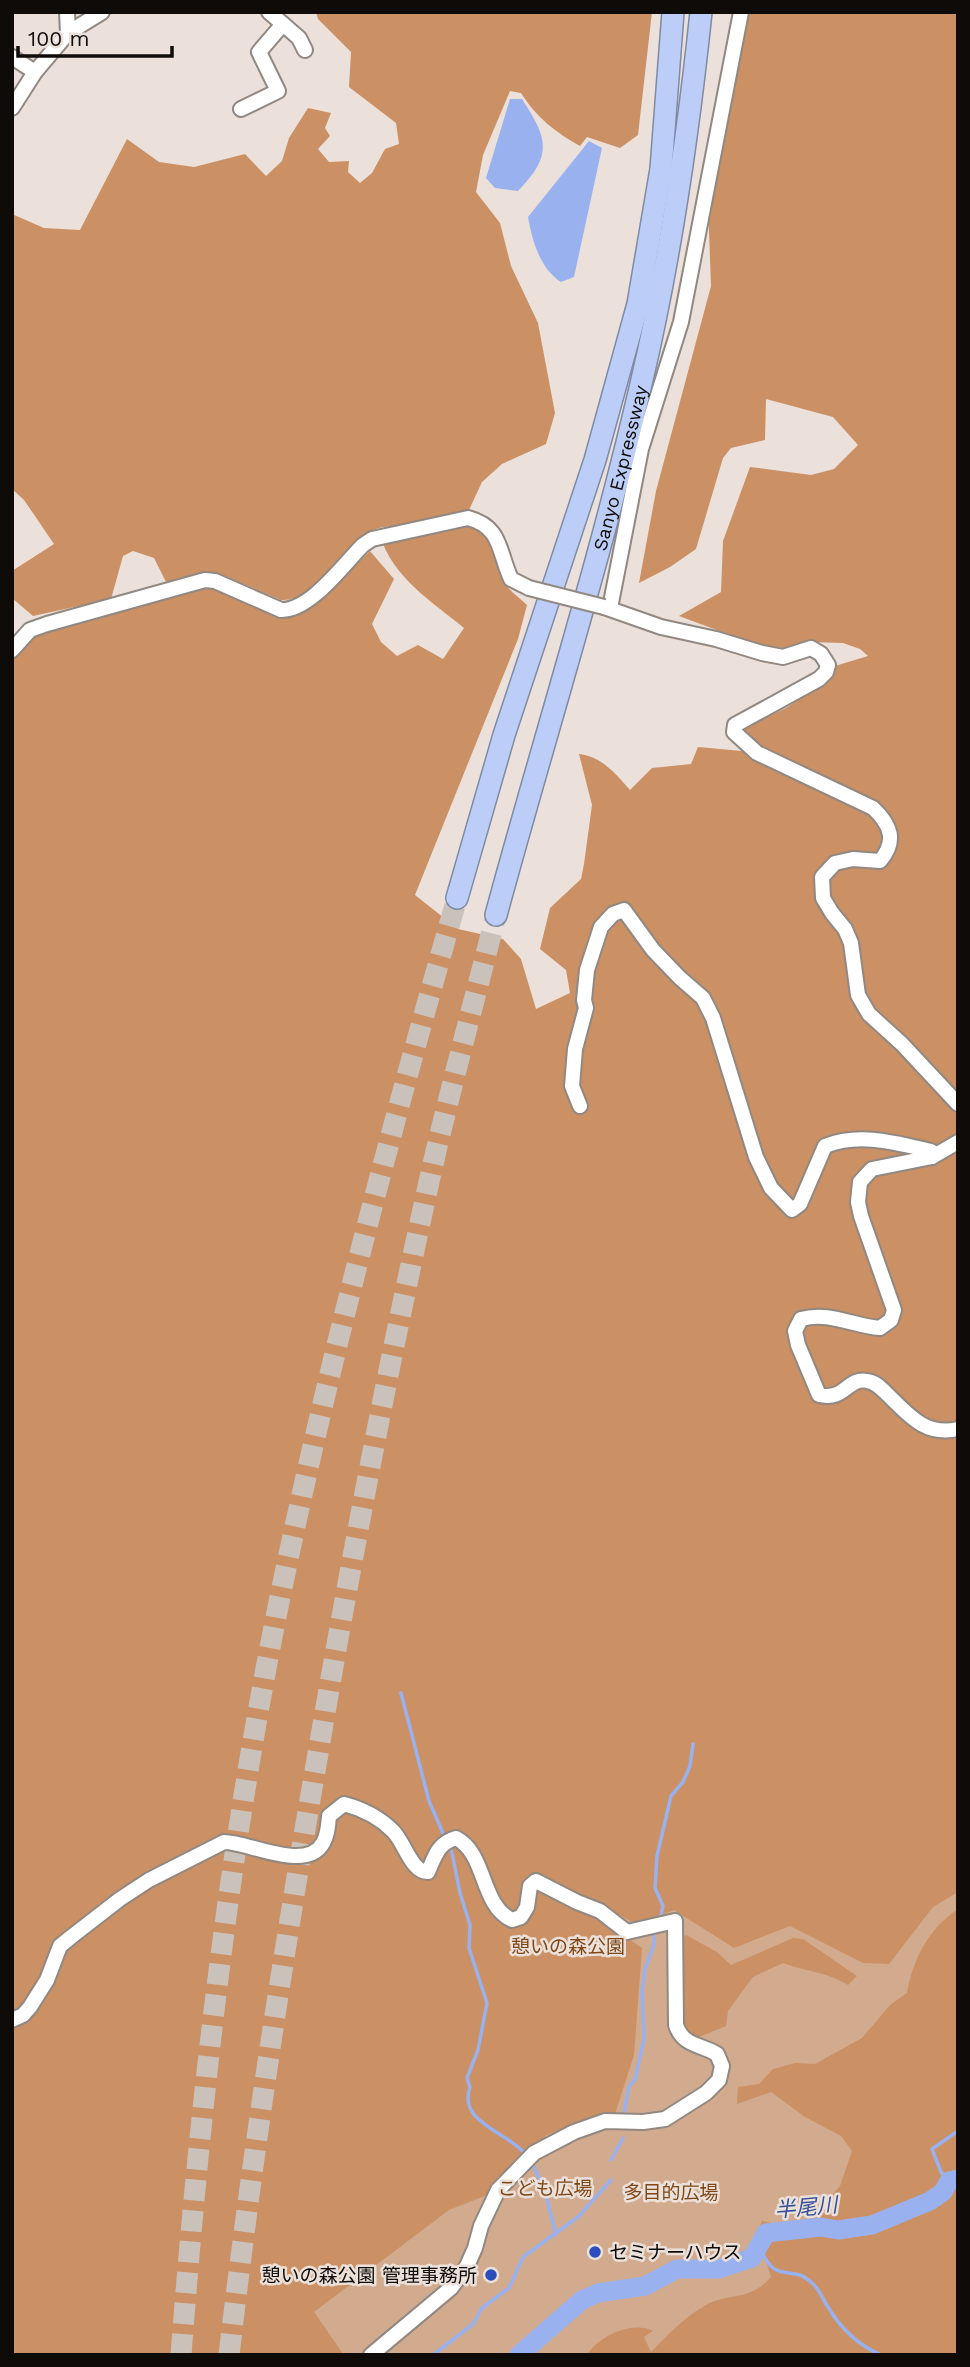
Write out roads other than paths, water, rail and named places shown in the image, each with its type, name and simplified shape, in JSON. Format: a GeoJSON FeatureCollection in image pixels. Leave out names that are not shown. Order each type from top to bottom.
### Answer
{"type":"FeatureCollection","features":[{"type":"Feature","properties":{"kind":"highway","name":"Sanyo Expressway"},"geometry":{"type":"LineString","coordinates":[[457,898],[512,710],[595,460],[634,317],[651,238],[661,169],[673,12]]}},
{"type":"Feature","properties":{"kind":"highway","name":"Sanyo Expressway"},"geometry":{"type":"LineString","coordinates":[[496,915],[641,384],[674,225],[687,143],[701,12]]}},
{"type":"Feature","properties":{"kind":"street"},"geometry":{"type":"LineString","coordinates":[[67,12],[68,33]]}},
{"type":"Feature","properties":{"kind":"street"},"geometry":{"type":"LineString","coordinates":[[12,108],[36,72],[68,33],[102,12]]}},
{"type":"Feature","properties":{"kind":"street"},"geometry":{"type":"LineString","coordinates":[[269,12],[299,38],[306,50]]}},
{"type":"Feature","properties":{"kind":"street"},"geometry":{"type":"LineString","coordinates":[[607,608],[640,449],[681,322],[741,12]]}},
{"type":"Feature","properties":{"kind":"street"},"geometry":{"type":"LineString","coordinates":[[240,109],[278,90],[259,52],[283,24]]}},
{"type":"Feature","properties":{"kind":"street"},"geometry":{"type":"LineString","coordinates":[[12,57],[36,72]]}},
{"type":"Feature","properties":{"kind":"street"},"geometry":{"type":"LineString","coordinates":[[12,650],[30,630],[205,580],[215,581],[281,610],[290,611],[307,602],[372,539],[468,518],[483,522],[493,531],[511,579],[529,588],[762,653],[783,657],[811,648],[821,654],[828,665],[826,672],[799,692],[735,725],[734,732],[757,752],[873,808],[885,820],[891,836],[887,852],[880,861],[853,859],[835,863],[822,877],[823,898],[845,929],[851,943],[858,995],[869,1014],[902,1044],[958,1104]]}},
{"type":"Feature","properties":{"kind":"street"},"geometry":{"type":"LineString","coordinates":[[580,1106],[572,1086],[575,1049],[586,1008],[584,1000],[587,970],[601,927],[613,914],[624,910],[653,950],[704,998],[713,1018],[756,1157],[771,1188],[792,1210],[800,1204],[825,1146],[864,1139],[931,1151],[932,1157]]}},
{"type":"Feature","properties":{"kind":"street"},"geometry":{"type":"LineString","coordinates":[[958,1142],[932,1157],[872,1169],[860,1182],[858,1202],[894,1310],[891,1320],[880,1328],[865,1327],[834,1317],[811,1316],[801,1320],[795,1331],[798,1345],[819,1395],[830,1397],[842,1393],[854,1382],[865,1380],[875,1383],[914,1421],[927,1429],[940,1432],[958,1429]]}},
{"type":"Feature","properties":{"kind":"street"},"geometry":{"type":"LineString","coordinates":[[12,2020],[23,2015],[30,2007],[47,1980],[60,1946],[149,1880],[224,1842],[236,1842],[275,1855],[294,1856],[312,1852],[321,1846],[327,1834],[329,1816],[344,1804],[377,1817],[396,1834],[407,1849],[414,1867],[422,1872],[428,1872],[439,1846],[446,1840],[456,1838],[465,1843],[502,1915],[512,1920],[521,1917],[527,1907],[530,1885],[536,1881],[600,1911],[627,1932],[675,1921],[676,2025],[680,2035],[689,2043],[717,2054],[722,2066],[719,2080],[706,2093],[665,2119],[643,2122],[605,2121],[574,2132],[534,2153],[499,2190],[481,2226],[467,2266],[451,2288],[371,2355]]}},
{"type":"Feature","properties":{"kind":"water"},"geometry":{"type":"Polygon","coordinates":[[[510,99],[522,99],[537,125],[543,146],[537,167],[518,191],[495,188],[486,178],[510,99]]]}},
{"type":"Feature","properties":{"kind":"water"},"geometry":{"type":"Polygon","coordinates":[[[589,141],[602,148],[574,277],[561,282],[542,262],[528,217],[589,141]]]}},
{"type":"Feature","properties":{"kind":"waterway"},"geometry":{"type":"LineString","coordinates":[[401,1693],[429,1801],[445,1838]]}},
{"type":"Feature","properties":{"kind":"waterway"},"geometry":{"type":"LineString","coordinates":[[660,1920],[663,1906],[655,1888],[657,1856],[671,1796],[683,1782],[690,1766],[693,1744]]}},
{"type":"Feature","properties":{"kind":"waterway"},"geometry":{"type":"LineString","coordinates":[[448,1845],[470,1925],[469,1948],[487,2003],[478,2050],[467,2078],[470,2087],[468,2099],[471,2110],[478,2118],[526,2155]]}},
{"type":"Feature","properties":{"kind":"waterway"},"geometry":{"type":"LineString","coordinates":[[624,2112],[644,2039],[642,1991],[645,1969],[654,1944],[654,1930]]}},
{"type":"Feature","properties":{"kind":"waterway"},"geometry":{"type":"LineString","coordinates":[[949,2181],[941,2172],[932,2149],[958,2131]]}},
{"type":"Feature","properties":{"kind":"waterway"},"geometry":{"type":"LineString","coordinates":[[611,2160],[623,2138]]}},
{"type":"Feature","properties":{"kind":"waterway"},"geometry":{"type":"LineString","coordinates":[[531,2161],[544,2188],[556,2234]]}},
{"type":"Feature","properties":{"kind":"waterway","name":"半尾川"},"geometry":{"type":"LineString","coordinates":[[519,2355],[582,2300],[598,2293],[645,2286],[677,2269],[719,2269],[752,2258],[766,2233],[821,2227],[838,2230],[872,2225],[930,2201],[943,2192],[949,2181],[958,2179]]}},
{"type":"Feature","properties":{"kind":"waterway"},"geometry":{"type":"LineString","coordinates":[[433,2355],[473,2324],[482,2308],[509,2288],[523,2257],[578,2217],[611,2180]]}},
{"type":"Feature","properties":{"kind":"waterway"},"geometry":{"type":"LineString","coordinates":[[757,2252],[761,2250],[773,2268],[798,2275],[813,2284],[844,2329],[881,2355]]}},
{"type":"Feature","properties":{"kind":"tunnel"},"geometry":{"type":"LineString","coordinates":[[181,2355],[197,2167],[218,1980],[260,1700],[317,1428],[384,1162],[457,898]]}},
{"type":"Feature","properties":{"kind":"tunnel"},"geometry":{"type":"LineString","coordinates":[[229,2355],[280,1986],[357,1534],[436,1151],[496,915]]}},
{"type":"Feature","properties":{"kind":"place","name":"セミナーハウス"},"geometry":{"type":"Point","coordinates":[595,2252]}},
{"type":"Feature","properties":{"kind":"place","name":"憩いの森公園 管理事務所"},"geometry":{"type":"Point","coordinates":[491,2275]}},
{"type":"Feature","properties":{"kind":"park label","name":"憩いの森公園"},"geometry":{"type":"Point","coordinates":[568,1946]}},
{"type":"Feature","properties":{"kind":"park label","name":"こども広場"},"geometry":{"type":"Point","coordinates":[545,2188]}},
{"type":"Feature","properties":{"kind":"park label","name":"多目的広場"},"geometry":{"type":"Point","coordinates":[671,2192]}}]}
